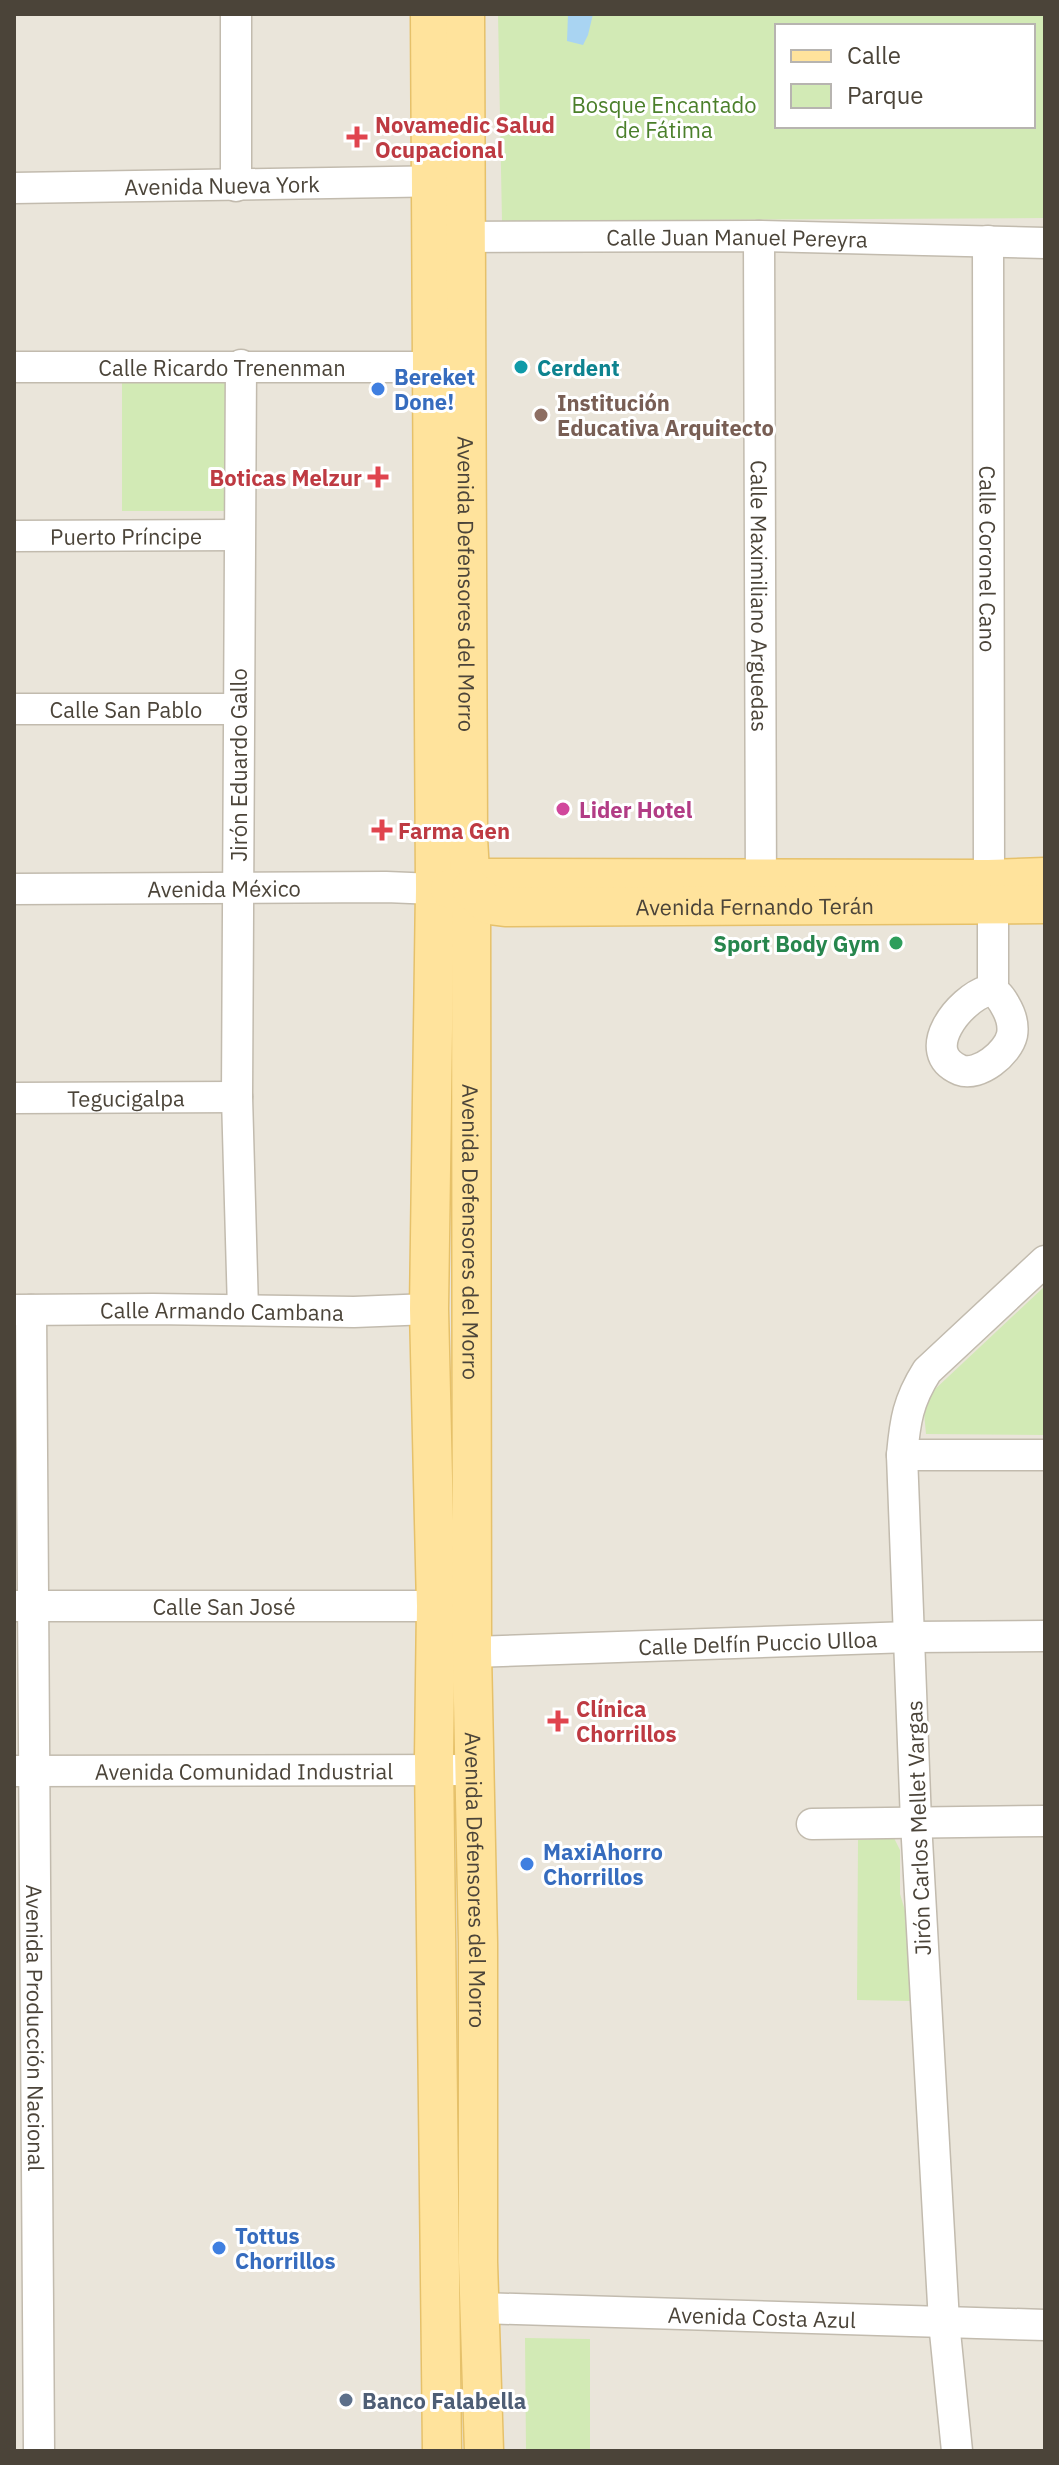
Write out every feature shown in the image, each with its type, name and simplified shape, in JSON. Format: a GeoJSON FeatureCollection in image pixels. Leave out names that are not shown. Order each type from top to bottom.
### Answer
{"type":"FeatureCollection","features":[{"type":"Feature","properties":{"kind":"main road","name":"Avenida Defensores del Morro"},"geometry":{"type":"LineString","coordinates":[[430,14],[448,181]]}},
{"type":"Feature","properties":{"kind":"main road","name":"Avenida Defensores del Morro"},"geometry":{"type":"LineString","coordinates":[[465,14],[448,181],[447,237],[453,889],[478,1943],[484,2451]]}},
{"type":"Feature","properties":{"kind":"main road","name":"Avenida Defensores del Morro"},"geometry":{"type":"LineString","coordinates":[[442,2451],[436,1606],[429,1309],[453,889],[430,367],[447,237]]}},
{"type":"Feature","properties":{"kind":"main road","name":"Avenida Fernando Terán"},"geometry":{"type":"LineString","coordinates":[[991,892],[1045,877]]}},
{"type":"Feature","properties":{"kind":"main road","name":"Avenida Fernando Terán"},"geometry":{"type":"LineString","coordinates":[[453,889],[487,878],[761,892],[991,892],[1045,904]]}},
{"type":"Feature","properties":{"kind":"street"},"geometry":{"type":"LineString","coordinates":[[236,14],[236,186]]}},
{"type":"Feature","properties":{"kind":"street","name":"Avenida Nueva York"},"geometry":{"type":"LineString","coordinates":[[14,188],[448,181]]}},
{"type":"Feature","properties":{"kind":"street","name":"Calle Juan Manuel Pereyra"},"geometry":{"type":"LineString","coordinates":[[447,237],[759,236],[1045,243]]}},
{"type":"Feature","properties":{"kind":"street","name":"Calle Maximiliano Arguedas"},"geometry":{"type":"LineString","coordinates":[[759,236],[761,892]]}},
{"type":"Feature","properties":{"kind":"street","name":"Calle Coronel Cano"},"geometry":{"type":"LineString","coordinates":[[988,241],[993,991]]}},
{"type":"Feature","properties":{"kind":"street","name":"Jirón Eduardo Gallo"},"geometry":{"type":"LineString","coordinates":[[241,365],[237,1097],[243,1310]]}},
{"type":"Feature","properties":{"kind":"street","name":"Calle Ricardo Trenenman"},"geometry":{"type":"LineString","coordinates":[[14,367],[430,367]]}},
{"type":"Feature","properties":{"kind":"street","name":"Puerto Príncipe"},"geometry":{"type":"LineString","coordinates":[[14,536],[238,535]]}},
{"type":"Feature","properties":{"kind":"street","name":"Calle San Pablo"},"geometry":{"type":"LineString","coordinates":[[14,709],[238,709]]}},
{"type":"Feature","properties":{"kind":"street","name":"Avenida México"},"geometry":{"type":"LineString","coordinates":[[14,889],[453,889]]}},
{"type":"Feature","properties":{"kind":"street","name":"Tegucigalpa"},"geometry":{"type":"LineString","coordinates":[[14,1098],[237,1097]]}},
{"type":"Feature","properties":{"kind":"street","name":"Jirón Carlos Mellet Vargas"},"geometry":{"type":"LineString","coordinates":[[957,2451],[944,2322],[916,1822],[902,1455],[906,1413],[927,1371],[1045,1261]]}},
{"type":"Feature","properties":{"kind":"street","name":"Calle Armando Cambana"},"geometry":{"type":"LineString","coordinates":[[22,1310],[354,1312],[429,1309]]}},
{"type":"Feature","properties":{"kind":"street","name":"Avenida Producción Nacional"},"geometry":{"type":"LineString","coordinates":[[22,1310],[24,1771],[39,2451]]}},
{"type":"Feature","properties":{"kind":"street"},"geometry":{"type":"LineString","coordinates":[[902,1455],[1045,1455]]}},
{"type":"Feature","properties":{"kind":"street","name":"Calle San José"},"geometry":{"type":"LineString","coordinates":[[23,1606],[436,1606]]}},
{"type":"Feature","properties":{"kind":"street","name":"Calle Delfín Puccio Ulloa"},"geometry":{"type":"LineString","coordinates":[[472,1652],[910,1637],[1045,1636]]}},
{"type":"Feature","properties":{"kind":"street","name":"Avenida Comunidad Industrial"},"geometry":{"type":"LineString","coordinates":[[24,1771],[474,1770]]}},
{"type":"Feature","properties":{"kind":"street"},"geometry":{"type":"LineString","coordinates":[[812,1824],[1045,1821]]}},
{"type":"Feature","properties":{"kind":"street","name":"Avenida Costa Azul"},"geometry":{"type":"LineString","coordinates":[[480,2308],[1045,2325]]}},
{"type":"Feature","properties":{"kind":"shaded area"},"geometry":{"type":"Polygon","coordinates":[[[14,14],[1045,14],[1045,2451],[14,2451],[14,14]]]}},
{"type":"Feature","properties":{"kind":"green space","name":"Bosque Encantado de Fátima"},"geometry":{"type":"Polygon","coordinates":[[[498,14],[1045,14],[1045,218],[502,221],[498,14]]]}},
{"type":"Feature","properties":{"kind":"green space"},"geometry":{"type":"Polygon","coordinates":[[[122,372],[227,373],[227,511],[122,511],[122,372]]]}},
{"type":"Feature","properties":{"kind":"green space"},"geometry":{"type":"Polygon","coordinates":[[[1045,1286],[1045,1435],[926,1434],[924,1412],[932,1392],[1045,1286]]]}},
{"type":"Feature","properties":{"kind":"green space"},"geometry":{"type":"Polygon","coordinates":[[[894,1838],[900,1850],[900,1894],[907,1917],[910,2001],[857,2000],[858,1840],[894,1838]]]}},
{"type":"Feature","properties":{"kind":"green space"},"geometry":{"type":"Polygon","coordinates":[[[525,2338],[590,2339],[590,2451],[526,2451],[525,2338]]]}},
{"type":"Feature","properties":{"kind":"water"},"geometry":{"type":"Polygon","coordinates":[[[568,14],[593,14],[583,45],[567,41],[568,14]]]}},
{"type":"Feature","properties":{"kind":"place","name":"Novamedic Salud Ocupacional"},"geometry":{"type":"Point","coordinates":[357,137]}},
{"type":"Feature","properties":{"kind":"place","name":"Cerdent"},"geometry":{"type":"Point","coordinates":[521,367]}},
{"type":"Feature","properties":{"kind":"place","name":"Bereket Done!"},"geometry":{"type":"Point","coordinates":[378,389]}},
{"type":"Feature","properties":{"kind":"place","name":"Institución Educativa Arquitecto"},"geometry":{"type":"Point","coordinates":[541,415]}},
{"type":"Feature","properties":{"kind":"place","name":"Boticas Melzur"},"geometry":{"type":"Point","coordinates":[378,477]}},
{"type":"Feature","properties":{"kind":"place","name":"Lider Hotel"},"geometry":{"type":"Point","coordinates":[563,809]}},
{"type":"Feature","properties":{"kind":"place","name":"Farma Gen"},"geometry":{"type":"Point","coordinates":[382,830]}},
{"type":"Feature","properties":{"kind":"place","name":"Sport Body Gym"},"geometry":{"type":"Point","coordinates":[896,943]}},
{"type":"Feature","properties":{"kind":"place","name":"Clínica Chorrillos"},"geometry":{"type":"Point","coordinates":[558,1721]}},
{"type":"Feature","properties":{"kind":"place","name":"MaxiAhorro Chorrillos"},"geometry":{"type":"Point","coordinates":[527,1864]}},
{"type":"Feature","properties":{"kind":"place","name":"Tottus Chorrillos"},"geometry":{"type":"Point","coordinates":[219,2248]}},
{"type":"Feature","properties":{"kind":"place","name":"Banco Falabella"},"geometry":{"type":"Point","coordinates":[346,2400]}}]}
